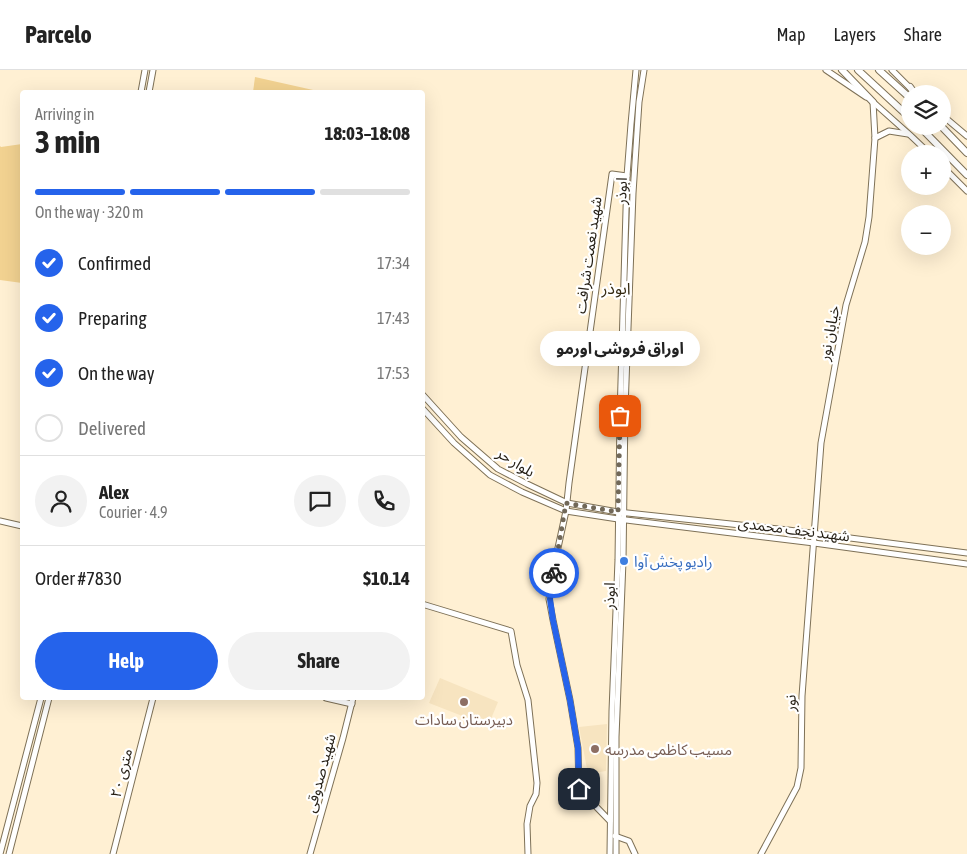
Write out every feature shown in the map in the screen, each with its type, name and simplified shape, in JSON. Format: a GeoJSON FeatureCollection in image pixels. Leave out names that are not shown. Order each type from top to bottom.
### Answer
{"type":"FeatureCollection","features":[{"type":"Feature","properties":{"kind":"highway"},"geometry":{"type":"LineString","coordinates":[[842,70],[873,102]]}},
{"type":"Feature","properties":{"kind":"highway"},"geometry":{"type":"LineString","coordinates":[[858,70],[901,110]]}},
{"type":"Feature","properties":{"kind":"highway"},"geometry":{"type":"LineString","coordinates":[[879,70],[901,90]]}},
{"type":"Feature","properties":{"kind":"highway"},"geometry":{"type":"LineString","coordinates":[[928,135],[967,175]]}},
{"type":"Feature","properties":{"kind":"highway"},"geometry":{"type":"LineString","coordinates":[[950,135],[967,153]]}},
{"type":"Feature","properties":{"kind":"main road"},"geometry":{"type":"LineString","coordinates":[[141,90],[145,70]]}},
{"type":"Feature","properties":{"kind":"main road"},"geometry":{"type":"LineString","coordinates":[[149,90],[153,70]]}},
{"type":"Feature","properties":{"kind":"main road","name":"ابوذر"},"geometry":{"type":"LineString","coordinates":[[610,854],[613,836],[619,682],[628,176],[636,70]]}},
{"type":"Feature","properties":{"kind":"main road","name":"ابوذر"},"geometry":{"type":"LineString","coordinates":[[623,416],[635,151],[644,70]]}},
{"type":"Feature","properties":{"kind":"main road"},"geometry":{"type":"LineString","coordinates":[[826,70],[873,102],[901,127]]}},
{"type":"Feature","properties":{"kind":"main road"},"geometry":{"type":"LineString","coordinates":[[892,70],[907,85]]}},
{"type":"Feature","properties":{"kind":"main road","name":"خیابان نور"},"geometry":{"type":"LineString","coordinates":[[814,543],[821,442],[846,305],[865,242],[869,218],[875,138],[873,102]]}},
{"type":"Feature","properties":{"kind":"main road"},"geometry":{"type":"LineString","coordinates":[[951,123],[967,136]]}},
{"type":"Feature","properties":{"kind":"main road"},"geometry":{"type":"LineString","coordinates":[[875,138],[889,131],[901,133]]}},
{"type":"Feature","properties":{"kind":"main road"},"geometry":{"type":"LineString","coordinates":[[910,135],[921,145]]}},
{"type":"Feature","properties":{"kind":"main road","name":"شهید نعمت شرافت"},"geometry":{"type":"LineString","coordinates":[[566,503],[612,174],[628,176]]}},
{"type":"Feature","properties":{"kind":"main road"},"geometry":{"type":"LineString","coordinates":[[951,175],[967,191]]}},
{"type":"Feature","properties":{"kind":"main road","name":"بلوار حر"},"geometry":{"type":"LineString","coordinates":[[425,397],[461,437],[502,471],[566,503],[621,512]]}},
{"type":"Feature","properties":{"kind":"main road","name":"بلوار حر"},"geometry":{"type":"LineString","coordinates":[[425,411],[454,443],[490,475],[522,492],[566,511],[621,520]]}},
{"type":"Feature","properties":{"kind":"main road"},"geometry":{"type":"LineString","coordinates":[[454,443],[461,437]]}},
{"type":"Feature","properties":{"kind":"main road"},"geometry":{"type":"LineString","coordinates":[[566,503],[550,599],[578,748],[579,789],[610,821]]}},
{"type":"Feature","properties":{"kind":"main road","name":"شهید نجف محمدی"},"geometry":{"type":"LineString","coordinates":[[621,512],[815,533],[967,553]]}},
{"type":"Feature","properties":{"kind":"main road","name":"ابوذر"},"geometry":{"type":"LineString","coordinates":[[616,854],[610,821],[621,520]]}},
{"type":"Feature","properties":{"kind":"main road","name":"شهید نجف محمدی"},"geometry":{"type":"LineString","coordinates":[[621,520],[814,543],[967,564]]}},
{"type":"Feature","properties":{"kind":"main road"},"geometry":{"type":"LineString","coordinates":[[1,522],[20,526]]}},
{"type":"Feature","properties":{"kind":"main road"},"geometry":{"type":"LineString","coordinates":[[718,532],[720,523]]}},
{"type":"Feature","properties":{"kind":"main road","name":"نور"},"geometry":{"type":"LineString","coordinates":[[761,854],[797,787],[801,768],[802,696],[814,543]]}},
{"type":"Feature","properties":{"kind":"main road"},"geometry":{"type":"LineString","coordinates":[[425,605],[511,632],[517,665],[528,700],[537,783],[536,794],[530,806],[527,824],[528,854]]}},
{"type":"Feature","properties":{"kind":"main road"},"geometry":{"type":"LineString","coordinates":[[0,854],[40,700]]}},
{"type":"Feature","properties":{"kind":"main road"},"geometry":{"type":"LineString","coordinates":[[9,854],[48,700]]}},
{"type":"Feature","properties":{"kind":"main road","name":"۲۰ متری"},"geometry":{"type":"LineString","coordinates":[[113,854],[152,700]]}},
{"type":"Feature","properties":{"kind":"main road","name":"شهید صدوقی"},"geometry":{"type":"LineString","coordinates":[[310,854],[352,701]]}},
{"type":"Feature","properties":{"kind":"main road"},"geometry":{"type":"LineString","coordinates":[[613,836],[629,841],[634,854]]}},
{"type":"Feature","properties":{"kind":"shaded area"},"geometry":{"type":"Polygon","coordinates":[[[255,77],[313,90],[253,90],[255,77]]]}},
{"type":"Feature","properties":{"kind":"shaded area"},"geometry":{"type":"Polygon","coordinates":[[[20,144],[20,283],[0,280],[1,147],[20,144]]]}},
{"type":"Feature","properties":{"kind":"shaded area","name":"دبیرستان سادات"},"geometry":{"type":"Polygon","coordinates":[[[440,678],[498,702],[488,726],[429,703],[440,678]]]}},
{"type":"Feature","properties":{"kind":"shaded area","name":"مسیب کاظمی مدرسه"},"geometry":{"type":"Polygon","coordinates":[[[607,724],[606,771],[588,774],[579,727],[607,724]]]}},
{"type":"Feature","properties":{"kind":"way so far"},"geometry":{"type":"LineString","coordinates":[[554,573],[566,503],[618,512],[620,416]]}},
{"type":"Feature","properties":{"kind":"place","name":"اوراق فروشی اورمو"},"geometry":{"type":"Point","coordinates":[620,416]}},
{"type":"Feature","properties":{"kind":"place","name":"رادیو پخش آوا"},"geometry":{"type":"Point","coordinates":[624,561]}},
{"type":"Feature","properties":{"kind":"place","name":"دبیرستان سادات"},"geometry":{"type":"Point","coordinates":[464,702]}},
{"type":"Feature","properties":{"kind":"place","name":"مسیب کاظمی مدرسه"},"geometry":{"type":"Point","coordinates":[595,749]}},
{"type":"Feature","properties":{"kind":"district","name":"ابوذر"},"geometry":{"type":"Point","coordinates":[616,288]}},
{"type":"Feature","properties":{"kind":"route"},"geometry":{"type":"LineString","coordinates":[[554,573],[550,599],[578,748],[579,789]]}}]}
